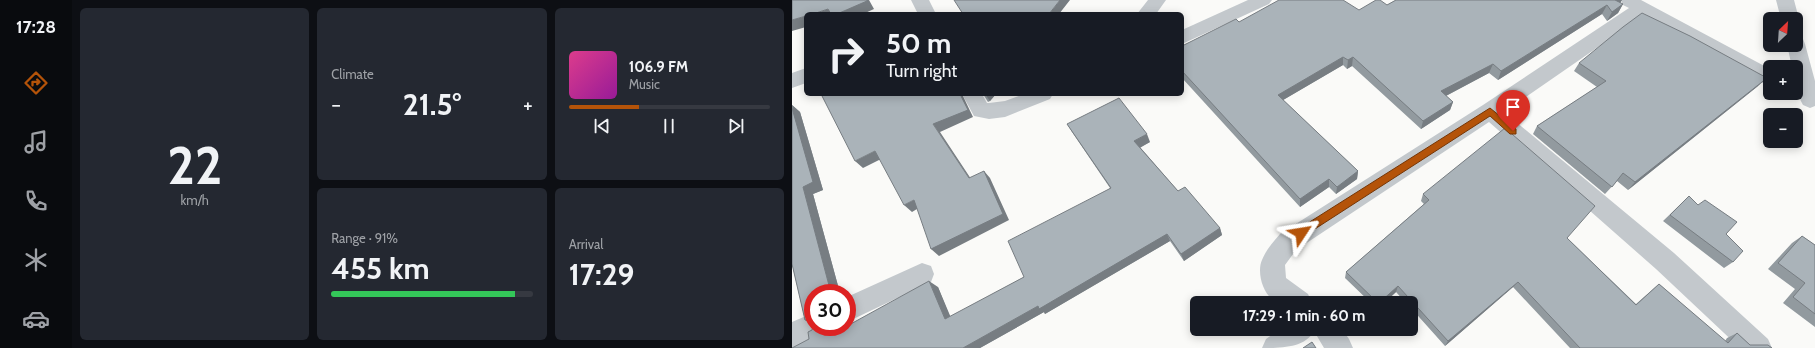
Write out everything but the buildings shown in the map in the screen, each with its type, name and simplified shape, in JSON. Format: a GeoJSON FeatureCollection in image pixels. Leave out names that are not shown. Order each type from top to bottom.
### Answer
{"type":"FeatureCollection","features":[{"type":"Feature","properties":{"kind":"street"},"geometry":{"type":"LineString","coordinates":[[920,0],[926,12]]}},
{"type":"Feature","properties":{"kind":"street"},"geometry":{"type":"LineString","coordinates":[[1148,12],[1157,0]]}},
{"type":"Feature","properties":{"kind":"street"},"geometry":{"type":"LineString","coordinates":[[1184,37],[1263,0]]}},
{"type":"Feature","properties":{"kind":"street"},"geometry":{"type":"LineString","coordinates":[[1785,0],[1788,12]]}},
{"type":"Feature","properties":{"kind":"street"},"geometry":{"type":"LineString","coordinates":[[1290,296],[1274,284],[1273,262],[1288,242],[1490,111],[1635,4],[1763,74]]}},
{"type":"Feature","properties":{"kind":"street"},"geometry":{"type":"LineString","coordinates":[[1798,52],[1807,99]]}},
{"type":"Feature","properties":{"kind":"street"},"geometry":{"type":"LineString","coordinates":[[792,81],[804,76]]}},
{"type":"Feature","properties":{"kind":"street"},"geometry":{"type":"LineString","coordinates":[[973,96],[981,110],[989,112],[1000,111],[1038,96]]}},
{"type":"Feature","properties":{"kind":"street"},"geometry":{"type":"LineString","coordinates":[[1490,111],[1665,261],[1759,348]]}},
{"type":"Feature","properties":{"kind":"street"},"geometry":{"type":"LineString","coordinates":[[856,306],[922,274]]}},
{"type":"Feature","properties":{"kind":"street"},"geometry":{"type":"LineString","coordinates":[[792,336],[804,330]]}},
{"type":"Feature","properties":{"kind":"street"},"geometry":{"type":"LineString","coordinates":[[1275,348],[1292,336]]}},
{"type":"Feature","properties":{"kind":"street"},"geometry":{"type":"LineString","coordinates":[[1331,336],[1340,348]]}},
{"type":"Feature","properties":{"kind":"route"},"geometry":{"type":"LineString","coordinates":[[1301,233],[1490,111],[1513,131]]}}]}
